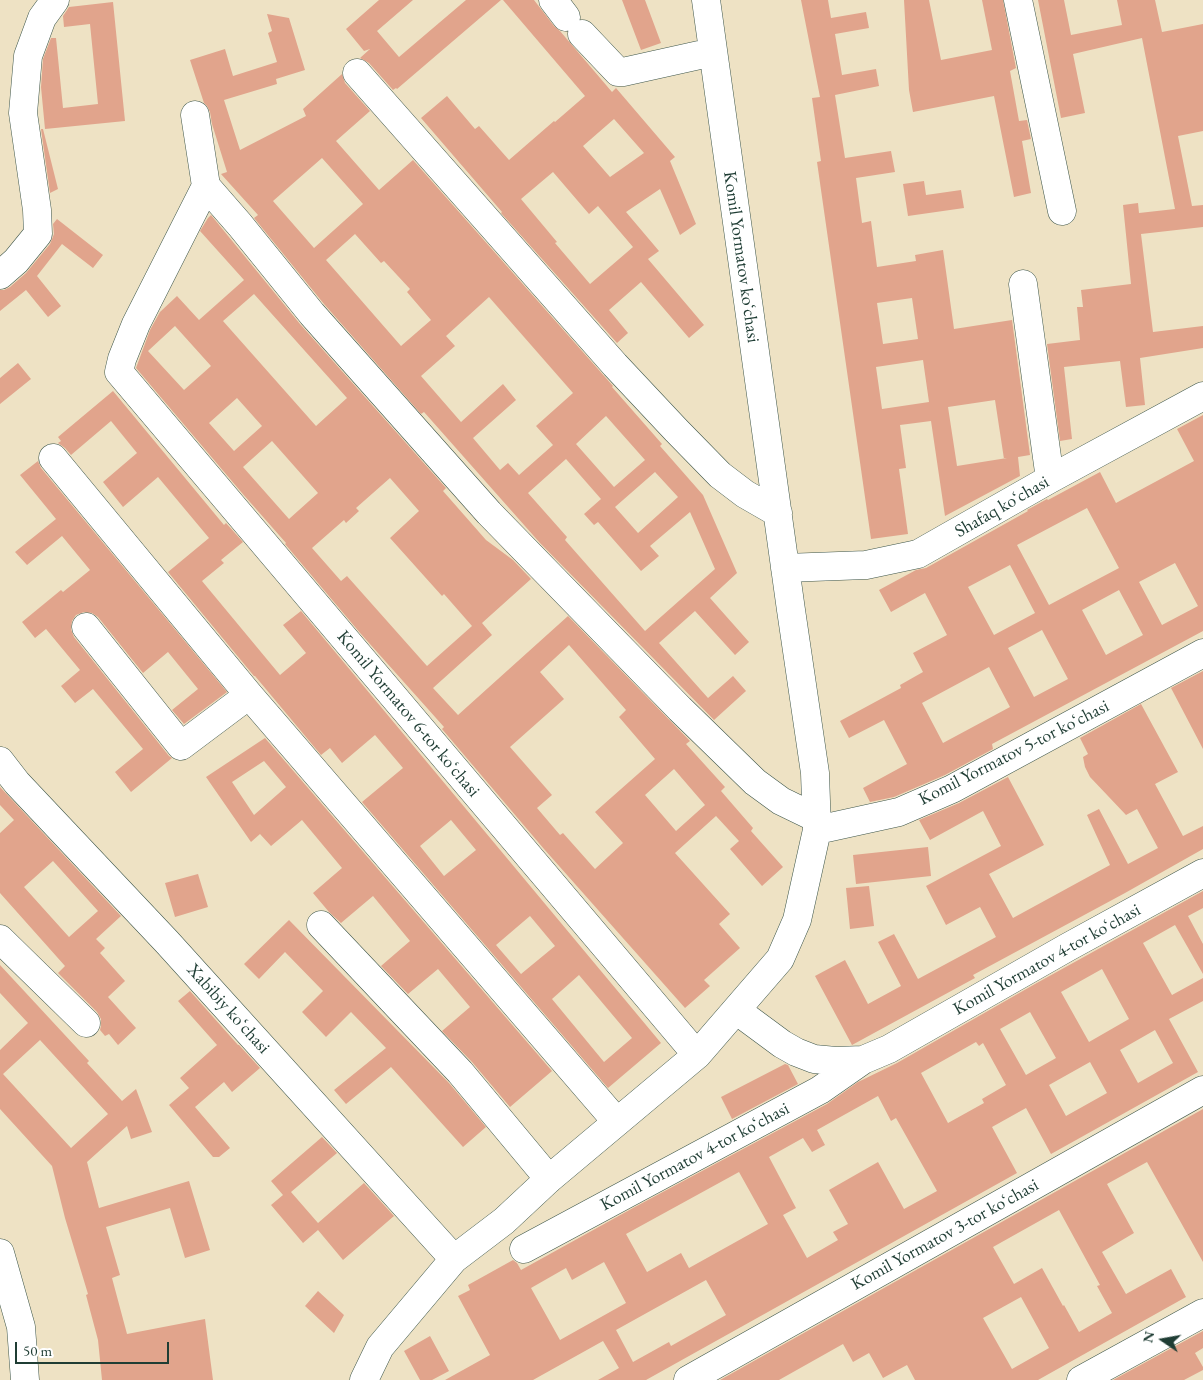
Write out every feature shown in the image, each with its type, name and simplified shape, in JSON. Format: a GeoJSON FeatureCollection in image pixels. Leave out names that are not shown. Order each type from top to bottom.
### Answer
{"type":"FeatureCollection","features":[{"type":"Feature","properties":{"kind":"street"},"geometry":{"type":"LineString","coordinates":[[0,275],[16,261],[38,234],[37,210],[23,113],[28,56],[42,18],[55,0]]}},
{"type":"Feature","properties":{"kind":"street","name":"Komil Yormatov koʻchasi"},"geometry":{"type":"LineString","coordinates":[[364,1380],[380,1346],[454,1259],[504,1221],[550,1179],[697,1055],[780,959],[797,920],[817,824],[815,773],[706,0]]}},
{"type":"Feature","properties":{"kind":"street"},"geometry":{"type":"LineString","coordinates":[[1018,0],[1062,211]]}},
{"type":"Feature","properties":{"kind":"street"},"geometry":{"type":"LineString","coordinates":[[567,17],[618,72],[713,52]]}},
{"type":"Feature","properties":{"kind":"street"},"geometry":{"type":"LineString","coordinates":[[357,74],[615,365],[676,430],[720,474],[745,494],[778,513]]}},
{"type":"Feature","properties":{"kind":"street"},"geometry":{"type":"LineString","coordinates":[[195,115],[206,186],[312,314],[489,513],[680,709],[755,782],[817,824]]}},
{"type":"Feature","properties":{"kind":"street","name":"Komil Yormatov 6-tor koʻchasi"},"geometry":{"type":"LineString","coordinates":[[206,186],[136,324],[122,359],[119,372],[697,1055]]}},
{"type":"Feature","properties":{"kind":"street"},"geometry":{"type":"LineString","coordinates":[[1023,284],[1050,479]]}},
{"type":"Feature","properties":{"kind":"street","name":"Shafaq koʻchasi"},"geometry":{"type":"LineString","coordinates":[[785,568],[866,565],[918,554],[1050,479],[1203,396]]}},
{"type":"Feature","properties":{"kind":"street"},"geometry":{"type":"LineString","coordinates":[[52,458],[249,695],[617,1122]]}},
{"type":"Feature","properties":{"kind":"street"},"geometry":{"type":"LineString","coordinates":[[86,627],[181,746],[249,695]]}},
{"type":"Feature","properties":{"kind":"street","name":"Komil Yormatov 5-tor koʻchasi"},"geometry":{"type":"LineString","coordinates":[[817,824],[899,812],[952,789],[1203,653]]}},
{"type":"Feature","properties":{"kind":"street","name":"Xabibiy koʻchasi"},"geometry":{"type":"LineString","coordinates":[[0,760],[17,783],[167,942],[454,1259]]}},
{"type":"Feature","properties":{"kind":"street","name":"Komil Yormatov 4-tor koʻchasi"},"geometry":{"type":"LineString","coordinates":[[524,1249],[820,1090],[863,1060],[889,1049],[1203,873]]}},
{"type":"Feature","properties":{"kind":"street"},"geometry":{"type":"LineString","coordinates":[[321,925],[460,1072],[550,1179]]}},
{"type":"Feature","properties":{"kind":"street"},"geometry":{"type":"LineString","coordinates":[[0,938],[86,1024]]}},
{"type":"Feature","properties":{"kind":"street","name":"Komil Yormatov 4-tor koʻchasi"},"geometry":{"type":"LineString","coordinates":[[736,1010],[796,1052],[814,1059],[836,1061],[863,1060]]}},
{"type":"Feature","properties":{"kind":"street","name":"Komil Yormatov 3-tor koʻchasi"},"geometry":{"type":"LineString","coordinates":[[688,1380],[1203,1090]]}},
{"type":"Feature","properties":{"kind":"street"},"geometry":{"type":"LineString","coordinates":[[0,1253],[21,1327],[25,1380]]}},
{"type":"Feature","properties":{"kind":"street"},"geometry":{"type":"LineString","coordinates":[[1081,1380],[1203,1313]]}},
{"type":"Feature","properties":{"kind":"building"},"geometry":{"type":"Polygon","coordinates":[[[379,0],[413,0],[377,31],[399,57],[466,0],[501,0],[397,89],[393,90],[369,63],[360,58],[370,49],[364,51],[346,29],[379,0]]]}},
{"type":"Feature","properties":{"kind":"building"},"geometry":{"type":"Polygon","coordinates":[[[503,0],[534,0],[554,26],[612,92],[616,88],[675,157],[670,161],[696,224],[680,235],[660,189],[626,212],[659,251],[648,259],[704,325],[689,338],[641,282],[609,310],[628,333],[617,343],[501,213],[421,118],[447,96],[475,129],[479,126],[509,160],[585,96],[503,0]],[[614,119],[583,146],[610,177],[644,153],[614,119]],[[553,172],[521,199],[590,284],[633,247],[598,206],[589,214],[553,172]]]}},
{"type":"Feature","properties":{"kind":"building"},"geometry":{"type":"Polygon","coordinates":[[[622,0],[645,0],[661,43],[641,50],[622,0]]]}},
{"type":"Feature","properties":{"kind":"building"},"geometry":{"type":"Polygon","coordinates":[[[801,0],[828,0],[831,18],[866,12],[869,28],[835,34],[842,75],[876,69],[879,86],[835,95],[845,158],[891,151],[895,172],[856,178],[862,223],[871,221],[877,267],[916,261],[915,255],[943,250],[954,329],[1012,320],[1030,455],[1018,457],[1020,476],[945,516],[931,421],[900,425],[906,468],[899,469],[908,534],[871,539],[817,162],[821,161],[812,98],[820,97],[801,0]],[[912,298],[877,303],[883,344],[918,339],[912,298]],[[923,360],[876,367],[882,409],[929,402],[923,360]],[[995,400],[948,407],[957,466],[1004,458],[995,400]]]}},
{"type":"Feature","properties":{"kind":"building"},"geometry":{"type":"Polygon","coordinates":[[[904,0],[929,0],[941,60],[992,50],[982,0],[1003,0],[1016,68],[1010,71],[1019,121],[1027,120],[1031,139],[1022,141],[1031,193],[1014,197],[994,96],[913,112],[909,90],[904,0]]]}},
{"type":"Feature","properties":{"kind":"building"},"geometry":{"type":"Polygon","coordinates":[[[1038,0],[1064,0],[1071,35],[1122,25],[1117,0],[1155,0],[1162,32],[1203,24],[1203,131],[1178,136],[1192,206],[1203,205],[1203,227],[1141,234],[1153,332],[1203,326],[1203,348],[1140,358],[1145,405],[1126,407],[1120,361],[1064,367],[1072,439],[1060,441],[1047,344],[1080,340],[1077,307],[1083,307],[1081,290],[1131,284],[1123,205],[1138,203],[1139,213],[1175,209],[1142,38],[1073,54],[1085,113],[1061,118],[1038,0]]]}},
{"type":"Feature","properties":{"kind":"building"},"geometry":{"type":"Polygon","coordinates":[[[113,2],[125,121],[45,129],[41,87],[43,59],[51,38],[56,38],[63,108],[98,104],[90,24],[64,27],[63,16],[69,7],[113,2]]]}},
{"type":"Feature","properties":{"kind":"building"},"geometry":{"type":"Polygon","coordinates":[[[267,14],[289,18],[305,70],[276,79],[277,84],[224,100],[240,150],[306,116],[303,109],[342,74],[345,83],[370,111],[336,141],[379,190],[413,160],[613,386],[662,444],[660,446],[703,495],[737,573],[710,598],[749,642],[735,655],[695,611],[659,643],[708,698],[733,676],[746,691],[714,720],[540,543],[424,412],[421,414],[324,304],[254,218],[258,215],[221,174],[227,172],[210,112],[204,103],[190,60],[225,49],[233,76],[277,62],[268,33],[272,31],[267,14]],[[322,158],[273,201],[314,248],[363,204],[322,158]],[[355,234],[326,260],[401,346],[431,320],[407,292],[410,289],[384,261],[381,263],[355,234]],[[489,297],[446,336],[455,346],[421,376],[461,422],[503,384],[516,400],[473,438],[500,470],[508,463],[519,475],[553,445],[536,426],[573,393],[489,297]],[[606,416],[576,444],[614,487],[645,460],[606,416]],[[566,459],[528,493],[567,537],[565,540],[645,631],[715,569],[690,512],[650,546],[659,556],[641,571],[598,522],[594,525],[584,514],[601,499],[566,459]],[[655,472],[615,507],[638,533],[678,497],[655,472]]]}},
{"type":"Feature","properties":{"kind":"building"},"geometry":{"type":"Polygon","coordinates":[[[41,129],[43,129],[58,189],[50,193],[41,129]]]}},
{"type":"Feature","properties":{"kind":"building"},"geometry":{"type":"Polygon","coordinates":[[[924,181],[926,195],[961,190],[964,208],[908,216],[903,184],[924,181]]]}},
{"type":"Feature","properties":{"kind":"building"},"geometry":{"type":"Polygon","coordinates":[[[211,215],[300,324],[446,488],[443,491],[486,540],[513,560],[531,579],[482,623],[492,635],[433,688],[458,715],[568,616],[690,741],[686,744],[725,787],[721,791],[753,828],[751,831],[783,867],[762,886],[730,849],[739,841],[716,816],[675,853],[730,914],[719,924],[740,948],[704,980],[710,986],[685,1008],[544,849],[442,729],[444,727],[361,634],[286,543],[136,368],[150,330],[160,312],[177,296],[199,320],[244,280],[200,231],[211,215]],[[254,294],[223,321],[316,426],[347,398],[254,294]],[[175,326],[148,351],[184,390],[211,366],[175,326]],[[237,398],[209,423],[234,451],[262,426],[237,398]],[[272,441],[243,467],[289,519],[318,493],[272,441]],[[390,478],[356,508],[359,511],[346,523],[344,520],[312,548],[341,581],[347,576],[427,666],[472,626],[390,538],[419,511],[390,478]],[[569,645],[540,672],[564,699],[510,747],[552,795],[537,808],[560,835],[563,833],[595,869],[623,843],[595,812],[655,759],[619,717],[626,710],[569,645]],[[674,769],[645,795],[676,831],[705,805],[674,769]]]}},
{"type":"Feature","properties":{"kind":"building"},"geometry":{"type":"Polygon","coordinates":[[[57,219],[103,255],[93,268],[62,244],[37,276],[61,306],[48,317],[26,290],[0,311],[0,290],[10,287],[26,273],[50,244],[54,234],[53,224],[57,219]]]}},
{"type":"Feature","properties":{"kind":"building"},"geometry":{"type":"Polygon","coordinates":[[[18,363],[31,379],[0,404],[0,378],[18,363]]]}},
{"type":"Feature","properties":{"kind":"building"},"geometry":{"type":"Polygon","coordinates":[[[113,391],[224,525],[226,523],[243,542],[221,560],[224,563],[202,581],[280,675],[306,653],[283,625],[301,611],[661,1043],[608,1088],[362,802],[403,768],[375,735],[342,763],[330,748],[321,755],[168,572],[209,538],[158,477],[123,507],[103,482],[137,453],[111,421],[71,455],[58,443],[61,441],[58,437],[113,391]],[[451,820],[420,846],[444,876],[476,850],[451,820]],[[530,916],[496,945],[521,974],[555,946],[530,916]],[[579,975],[552,999],[604,1062],[632,1038],[579,975]]]}},
{"type":"Feature","properties":{"kind":"building"},"geometry":{"type":"Polygon","coordinates":[[[1203,415],[1203,631],[992,744],[993,749],[945,775],[894,797],[870,802],[863,788],[907,764],[884,720],[849,738],[840,721],[901,688],[900,685],[923,672],[913,653],[947,635],[925,593],[891,612],[879,590],[916,570],[926,568],[1027,510],[1100,472],[1116,503],[1194,461],[1177,429],[1203,415]],[[1087,508],[1017,545],[1049,605],[1119,568],[1087,508]],[[1175,563],[1139,582],[1162,625],[1198,606],[1175,563]],[[1010,565],[968,587],[994,635],[1035,613],[1010,565]],[[1119,590],[1082,610],[1106,655],[1143,635],[1119,590]],[[1042,630],[1008,648],[1034,697],[1068,679],[1042,630]],[[989,667],[922,703],[943,743],[1010,707],[989,667]]]}},
{"type":"Feature","properties":{"kind":"building"},"geometry":{"type":"Polygon","coordinates":[[[38,461],[41,468],[227,692],[184,724],[172,710],[198,689],[168,652],[143,673],[98,617],[92,613],[84,612],[76,615],[72,621],[71,629],[74,637],[172,758],[131,792],[115,772],[143,749],[93,689],[75,703],[61,686],[80,670],[46,629],[35,638],[22,622],[61,590],[63,592],[90,570],[62,536],[27,565],[15,552],[56,519],[20,475],[38,461]]]}},
{"type":"Feature","properties":{"kind":"building"},"geometry":{"type":"Polygon","coordinates":[[[1203,671],[1203,749],[1171,688],[1203,671]]]}},
{"type":"Feature","properties":{"kind":"building"},"geometry":{"type":"Polygon","coordinates":[[[1141,704],[1178,772],[1155,784],[1183,836],[1203,826],[1203,849],[973,975],[975,978],[852,1045],[815,976],[845,960],[868,1004],[901,986],[878,942],[894,934],[918,979],[996,937],[980,907],[946,925],[926,886],[1001,846],[983,811],[930,840],[919,820],[959,803],[1008,777],[1044,845],[989,874],[1013,918],[1110,865],[1087,815],[1099,809],[1128,864],[1158,848],[1137,809],[1126,815],[1090,777],[1083,757],[1088,754],[1080,738],[1141,704]]]}},
{"type":"Feature","properties":{"kind":"building"},"geometry":{"type":"Polygon","coordinates":[[[265,738],[552,1071],[510,1107],[472,1062],[442,1031],[470,1007],[438,969],[408,994],[381,966],[410,941],[373,896],[341,923],[313,893],[342,868],[302,820],[271,846],[260,834],[251,842],[206,777],[265,738]],[[264,761],[232,782],[254,815],[286,787],[264,761]]]}},
{"type":"Feature","properties":{"kind":"building"},"geometry":{"type":"Polygon","coordinates":[[[0,787],[121,916],[96,939],[105,948],[100,953],[125,981],[108,997],[136,1028],[118,1045],[109,1034],[105,1036],[100,1030],[101,1019],[97,1012],[58,973],[65,966],[0,893],[0,833],[14,820],[0,805],[0,787]],[[53,861],[24,887],[69,937],[98,911],[53,861]]]}},
{"type":"Feature","properties":{"kind":"building"},"geometry":{"type":"Polygon","coordinates":[[[928,847],[931,876],[856,884],[853,855],[928,847]]]}},
{"type":"Feature","properties":{"kind":"building"},"geometry":{"type":"Polygon","coordinates":[[[198,874],[208,907],[175,917],[165,883],[198,874]]]}},
{"type":"Feature","properties":{"kind":"building"},"geometry":{"type":"Polygon","coordinates":[[[869,886],[874,926],[850,929],[846,888],[869,886]]]}},
{"type":"Feature","properties":{"kind":"building"},"geometry":{"type":"Polygon","coordinates":[[[1203,891],[1203,908],[1188,916],[1203,944],[1203,974],[1175,925],[1143,943],[1172,995],[1203,978],[1203,1001],[1169,1019],[1198,1072],[1051,1154],[1026,1108],[992,1127],[1017,1173],[646,1380],[598,1380],[619,1368],[603,1341],[533,1380],[445,1380],[490,1355],[458,1296],[470,1290],[468,1285],[513,1260],[521,1270],[827,1104],[858,1082],[897,1063],[1203,891]],[[1102,969],[1061,992],[1089,1042],[1129,1019],[1102,969]],[[1030,1012],[1000,1029],[1026,1075],[1056,1058],[1030,1012]],[[1155,1030],[1120,1050],[1138,1083],[1173,1063],[1155,1030]],[[976,1042],[921,1073],[948,1123],[984,1103],[982,1099],[1006,1085],[983,1043],[979,1046],[976,1042]],[[1090,1062],[1049,1085],[1066,1116],[1107,1093],[1090,1062]],[[878,1096],[817,1130],[825,1145],[812,1152],[803,1138],[769,1157],[796,1208],[783,1215],[807,1258],[838,1240],[833,1232],[848,1224],[829,1190],[878,1162],[904,1209],[937,1191],[896,1118],[891,1121],[878,1096]],[[739,1172],[626,1234],[647,1272],[681,1253],[689,1268],[768,1224],[739,1172]],[[604,1262],[572,1280],[566,1268],[531,1288],[560,1340],[626,1303],[604,1262]],[[706,1280],[616,1330],[633,1362],[669,1342],[671,1346],[726,1315],[706,1280]]]}},
{"type":"Feature","properties":{"kind":"building"},"geometry":{"type":"Polygon","coordinates":[[[289,920],[449,1083],[486,1127],[463,1147],[391,1067],[346,1104],[334,1090],[386,1048],[351,1012],[326,1037],[302,1012],[323,991],[285,952],[259,979],[244,964],[289,920]]]}},
{"type":"Feature","properties":{"kind":"building"},"geometry":{"type":"Polygon","coordinates":[[[0,965],[89,1061],[87,1063],[122,1101],[136,1089],[152,1132],[131,1139],[127,1126],[87,1162],[99,1208],[189,1181],[210,1250],[185,1258],[170,1208],[106,1227],[120,1275],[112,1278],[127,1334],[205,1319],[213,1380],[102,1380],[98,1340],[86,1295],[88,1294],[65,1218],[52,1166],[0,1109],[0,1050],[28,1023],[0,993],[0,965]],[[40,1040],[3,1074],[71,1148],[108,1114],[40,1040]]]}},
{"type":"Feature","properties":{"kind":"building"},"geometry":{"type":"Polygon","coordinates":[[[190,991],[260,1068],[232,1092],[224,1082],[195,1107],[230,1148],[219,1157],[213,1157],[169,1105],[189,1088],[180,1078],[217,1045],[178,1001],[190,991]]]}},
{"type":"Feature","properties":{"kind":"building"},"geometry":{"type":"Polygon","coordinates":[[[785,1064],[788,1065],[798,1084],[732,1119],[721,1097],[785,1064]]]}},
{"type":"Feature","properties":{"kind":"building"},"geometry":{"type":"Polygon","coordinates":[[[1203,1109],[1203,1262],[1147,1162],[1107,1184],[1134,1233],[1102,1252],[1126,1294],[1171,1269],[1186,1297],[1038,1380],[915,1380],[907,1365],[883,1378],[869,1353],[853,1362],[843,1344],[779,1380],[720,1380],[1203,1109]],[[1059,1210],[993,1247],[1014,1284],[1042,1268],[1079,1332],[1112,1313],[1097,1286],[1100,1285],[1059,1210]],[[1021,1297],[983,1318],[1012,1369],[1049,1348],[1021,1297]]]}},
{"type":"Feature","properties":{"kind":"building"},"geometry":{"type":"Polygon","coordinates":[[[322,1137],[337,1153],[291,1192],[318,1223],[364,1183],[394,1216],[343,1260],[318,1230],[303,1243],[271,1205],[283,1195],[271,1181],[322,1137]]]}},
{"type":"Feature","properties":{"kind":"building"},"geometry":{"type":"Polygon","coordinates":[[[318,1291],[344,1315],[334,1333],[305,1306],[318,1291]]]}},
{"type":"Feature","properties":{"kind":"building"},"geometry":{"type":"Polygon","coordinates":[[[1203,1331],[1203,1348],[1195,1353],[1203,1370],[1184,1380],[1113,1380],[1203,1331]]]}},
{"type":"Feature","properties":{"kind":"building"},"geometry":{"type":"Polygon","coordinates":[[[430,1336],[449,1371],[432,1380],[420,1380],[404,1351],[430,1336]]]}}]}
